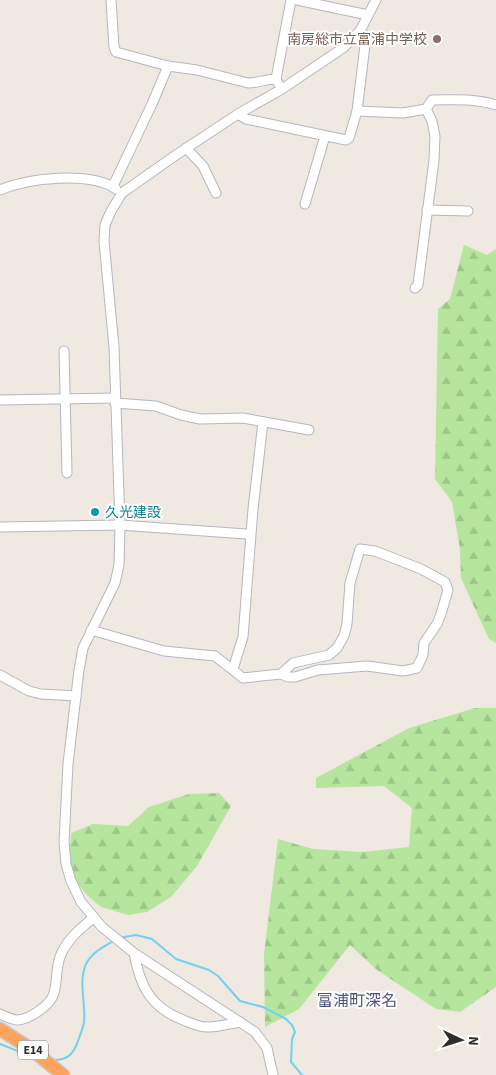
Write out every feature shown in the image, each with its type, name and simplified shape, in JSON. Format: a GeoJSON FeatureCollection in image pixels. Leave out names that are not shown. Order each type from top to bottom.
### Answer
{"type":"FeatureCollection","features":[{"type":"Feature","properties":{"kind":"highway","name":"E14"},"geometry":{"type":"LineString","coordinates":[[0,1029],[31,1049],[63,1075]]}},
{"type":"Feature","properties":{"kind":"street"},"geometry":{"type":"LineString","coordinates":[[111,0],[114,47],[116,52],[168,66],[197,70],[248,83],[276,79]]}},
{"type":"Feature","properties":{"kind":"street"},"geometry":{"type":"LineString","coordinates":[[282,89],[276,79],[291,0]]}},
{"type":"Feature","properties":{"kind":"street"},"geometry":{"type":"LineString","coordinates":[[297,0],[368,15]]}},
{"type":"Feature","properties":{"kind":"street"},"geometry":{"type":"LineString","coordinates":[[273,1075],[267,1048],[255,1032],[134,953],[92,918],[81,902],[71,881],[66,864],[64,842],[68,764],[84,648],[91,630],[115,584],[119,564],[120,524],[114,347],[104,241],[110,212],[122,193],[186,148],[238,114],[282,89],[343,48],[360,31],[376,0]]}},
{"type":"Feature","properties":{"kind":"street"},"geometry":{"type":"LineString","coordinates":[[238,114],[246,119],[346,140],[349,138],[356,111],[365,48],[366,37],[360,31]]}},
{"type":"Feature","properties":{"kind":"street"},"geometry":{"type":"LineString","coordinates":[[113,186],[168,66]]}},
{"type":"Feature","properties":{"kind":"street"},"geometry":{"type":"LineString","coordinates":[[426,110],[432,100],[483,100],[496,105]]}},
{"type":"Feature","properties":{"kind":"street"},"geometry":{"type":"LineString","coordinates":[[356,111],[403,113],[426,110]]}},
{"type":"Feature","properties":{"kind":"street"},"geometry":{"type":"LineString","coordinates":[[415,288],[418,285],[436,136],[432,121],[426,110]]}},
{"type":"Feature","properties":{"kind":"street"},"geometry":{"type":"LineString","coordinates":[[304,204],[325,136]]}},
{"type":"Feature","properties":{"kind":"street"},"geometry":{"type":"LineString","coordinates":[[186,148],[203,166],[216,193]]}},
{"type":"Feature","properties":{"kind":"street"},"geometry":{"type":"LineString","coordinates":[[0,190],[22,182],[50,178],[95,181],[113,186],[122,193]]}},
{"type":"Feature","properties":{"kind":"street"},"geometry":{"type":"LineString","coordinates":[[427,210],[468,211]]}},
{"type":"Feature","properties":{"kind":"street"},"geometry":{"type":"LineString","coordinates":[[64,351],[67,473]]}},
{"type":"Feature","properties":{"kind":"street"},"geometry":{"type":"LineString","coordinates":[[0,400],[65,399],[115,401],[156,406],[181,415],[200,418],[243,418],[309,430]]}},
{"type":"Feature","properties":{"kind":"street"},"geometry":{"type":"LineString","coordinates":[[233,669],[243,637],[253,509],[263,422]]}},
{"type":"Feature","properties":{"kind":"street"},"geometry":{"type":"LineString","coordinates":[[0,527],[120,524],[246,534]]}},
{"type":"Feature","properties":{"kind":"street"},"geometry":{"type":"LineString","coordinates":[[91,630],[164,650],[215,656],[243,678],[281,674],[295,677],[318,670],[367,666],[412,671],[417,668],[423,655],[424,642],[437,624],[441,614],[448,590],[445,582],[421,568],[375,551],[360,549],[350,583],[347,624],[344,636],[337,648],[329,655],[293,663],[281,674]]}},
{"type":"Feature","properties":{"kind":"street"},"geometry":{"type":"LineString","coordinates":[[0,675],[41,694],[76,696]]}},
{"type":"Feature","properties":{"kind":"street"},"geometry":{"type":"LineString","coordinates":[[0,1014],[16,1020],[24,1019],[43,1008],[51,1000],[54,993],[57,965],[63,950],[75,933],[92,918]]}},
{"type":"Feature","properties":{"kind":"street"},"geometry":{"type":"LineString","coordinates":[[134,953],[137,972],[142,986],[154,1003],[176,1017],[209,1028],[240,1022]]}},
{"type":"Feature","properties":{"kind":"green space"},"geometry":{"type":"Polygon","coordinates":[[[464,245],[487,255],[496,249],[496,643],[489,639],[461,578],[460,549],[452,502],[435,479],[438,309],[450,299],[464,245]]]}},
{"type":"Feature","properties":{"kind":"green space"},"geometry":{"type":"Polygon","coordinates":[[[475,708],[496,708],[496,987],[460,1012],[436,1009],[377,970],[350,945],[299,1009],[265,1027],[264,954],[278,839],[313,849],[362,852],[409,847],[412,808],[384,786],[316,788],[316,778],[409,728],[475,708]]]}},
{"type":"Feature","properties":{"kind":"green space"},"geometry":{"type":"Polygon","coordinates":[[[219,793],[231,806],[197,866],[171,897],[147,912],[128,915],[101,907],[87,895],[68,872],[71,833],[93,824],[128,826],[149,807],[189,794],[219,793]]]}},
{"type":"Feature","properties":{"kind":"waterway"},"geometry":{"type":"LineString","coordinates":[[119,938],[136,935],[152,939],[176,959],[209,970],[218,976],[240,1001],[263,1007],[286,1019],[292,1025],[295,1032],[292,1039],[291,1062],[302,1075]]}},
{"type":"Feature","properties":{"kind":"waterway"},"geometry":{"type":"LineString","coordinates":[[54,1060],[66,1058],[71,1054],[82,1030],[84,1022],[82,985],[86,964],[95,953],[115,940]]}},
{"type":"Feature","properties":{"kind":"waterway"},"geometry":{"type":"LineString","coordinates":[[0,1044],[30,1056]]}},
{"type":"Feature","properties":{"kind":"place","name":"南房総市立富浦中学校"},"geometry":{"type":"Point","coordinates":[437,39]}},
{"type":"Feature","properties":{"kind":"place","name":"久光建設"},"geometry":{"type":"Point","coordinates":[95,512]}},
{"type":"Feature","properties":{"kind":"district","name":"富浦町深名"},"geometry":{"type":"Point","coordinates":[357,1000]}}]}
